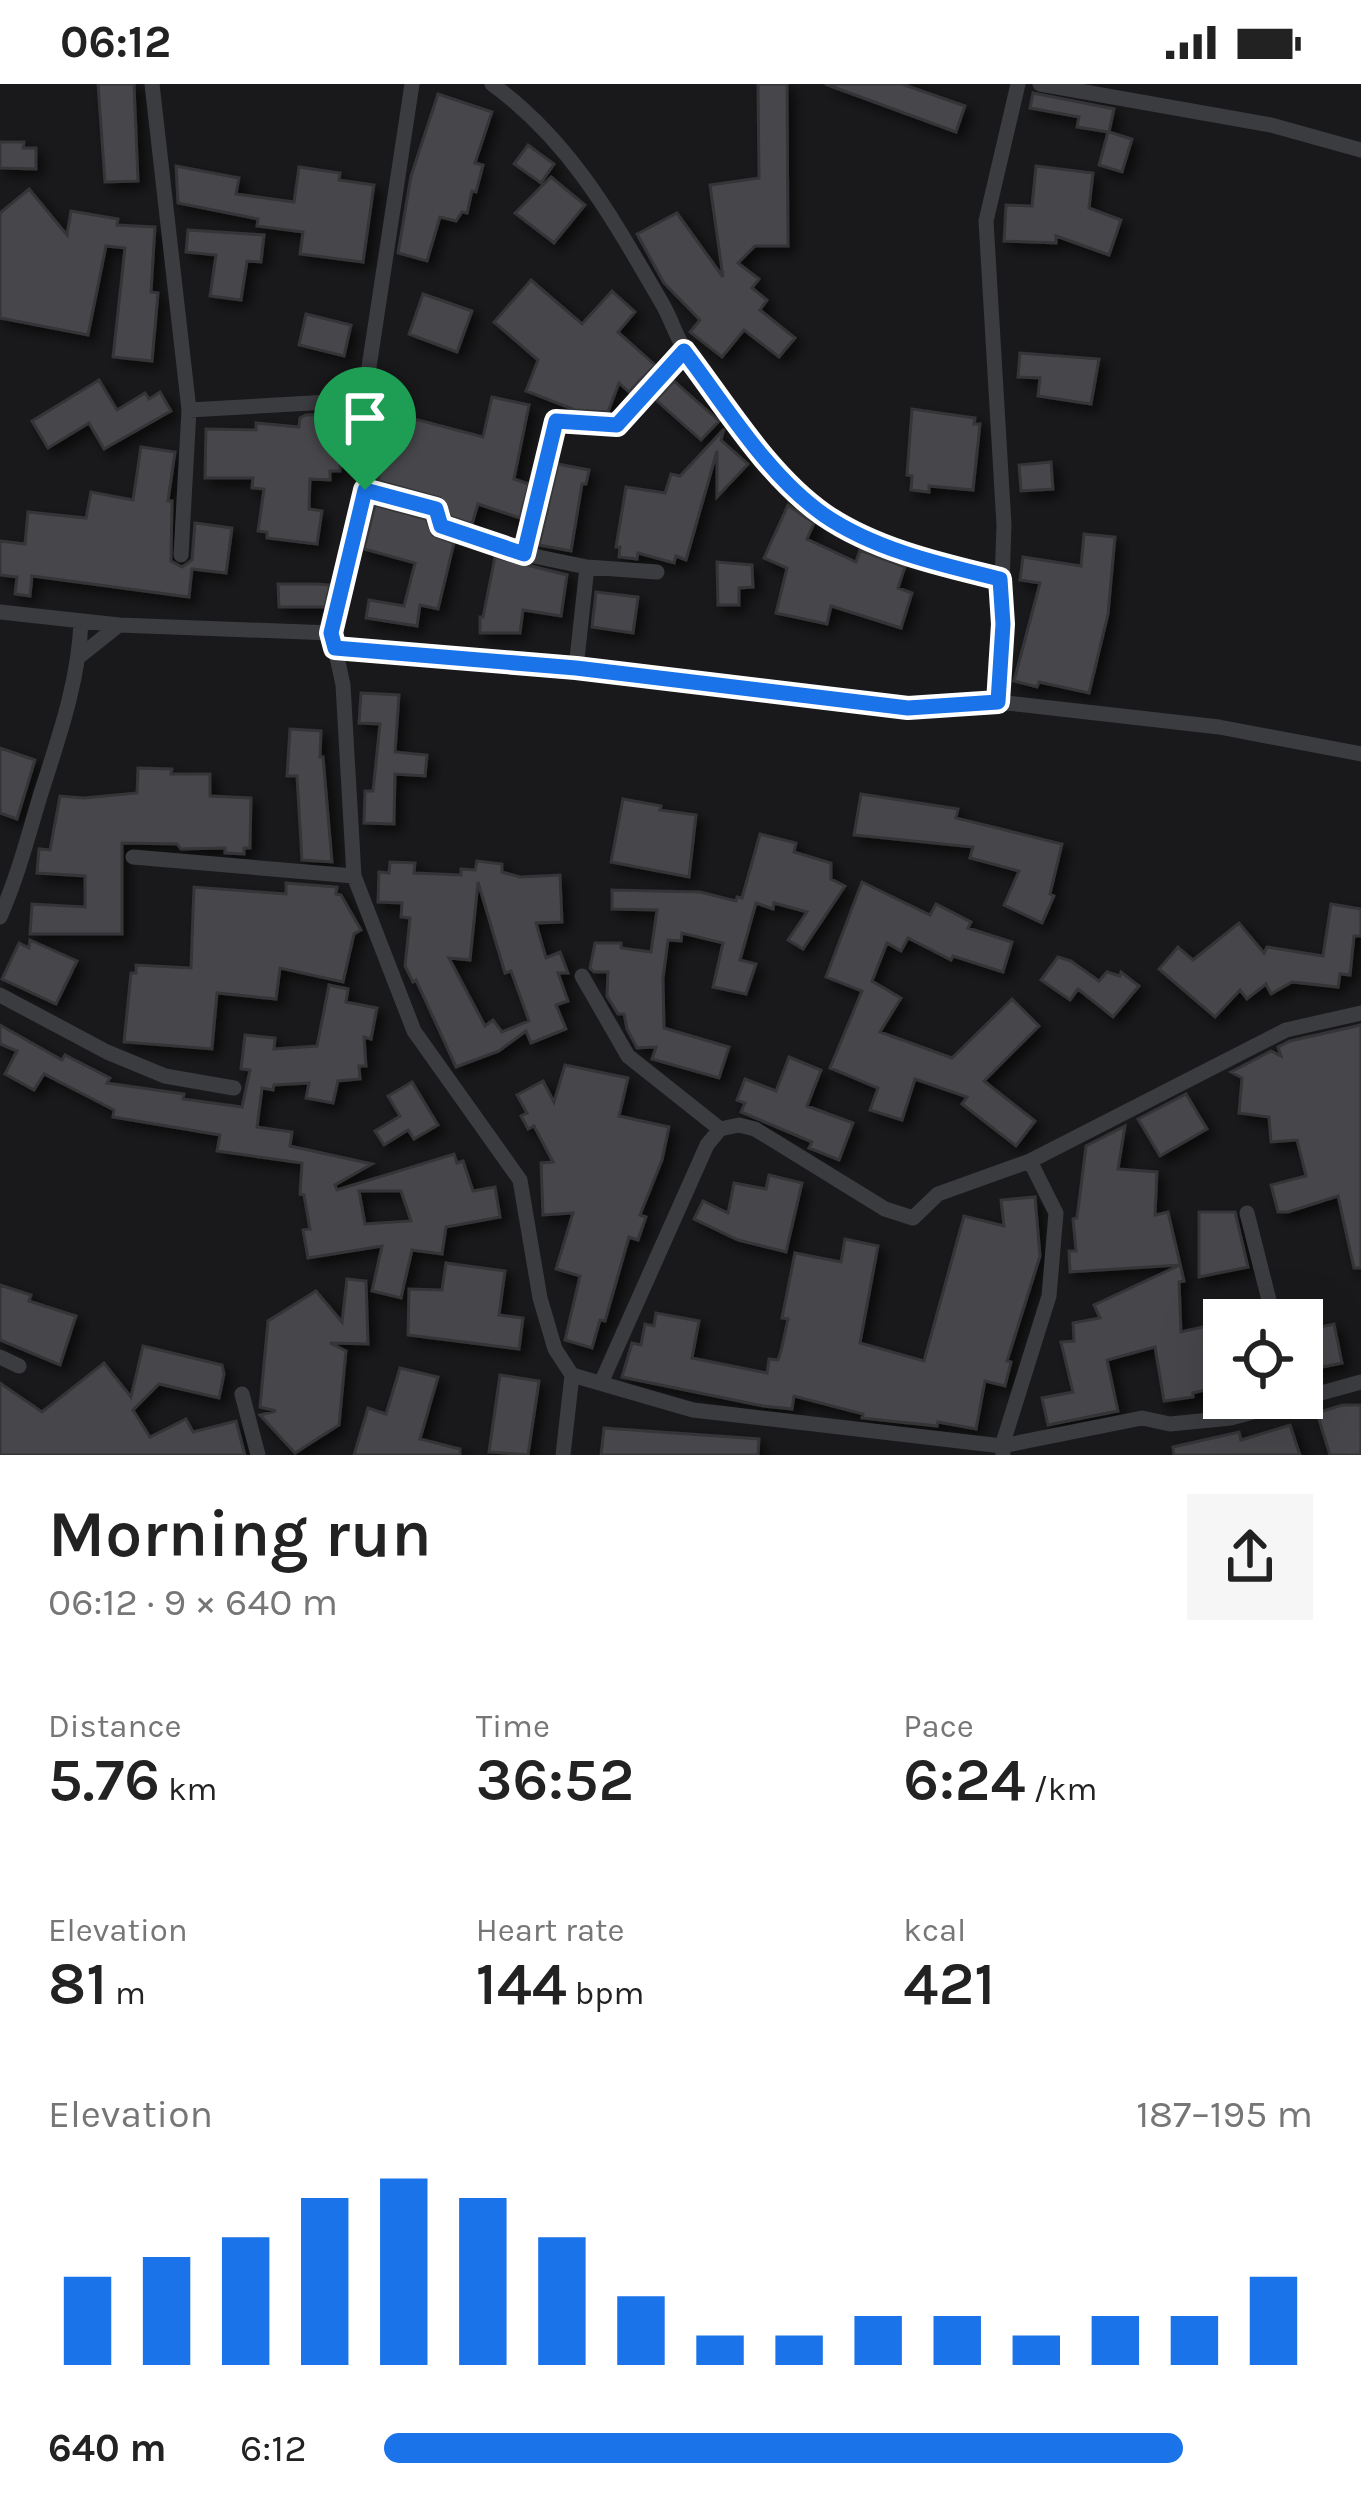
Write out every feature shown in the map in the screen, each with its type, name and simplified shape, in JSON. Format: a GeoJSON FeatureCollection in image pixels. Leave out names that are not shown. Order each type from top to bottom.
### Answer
{"type":"FeatureCollection","features":[{"type":"Feature","properties":{"kind":"street"},"geometry":{"type":"LineString","coordinates":[[152,84],[188,410],[182,555]]}},
{"type":"Feature","properties":{"kind":"street"},"geometry":{"type":"LineString","coordinates":[[412,84],[364,400],[365,490],[333,640],[343,685],[353,875],[414,1031],[520,1180],[540,1298],[555,1348],[572,1375],[563,1455]]}},
{"type":"Feature","properties":{"kind":"street"},"geometry":{"type":"LineString","coordinates":[[492,84],[565,148],[624,237],[684,351],[772,465],[822,514],[860,536],[942,565],[1000,579]]}},
{"type":"Feature","properties":{"kind":"street"},"geometry":{"type":"LineString","coordinates":[[998,702],[1004,525],[986,221],[1018,84]]}},
{"type":"Feature","properties":{"kind":"street"},"geometry":{"type":"LineString","coordinates":[[1040,84],[1270,125],[1361,150]]}},
{"type":"Feature","properties":{"kind":"street"},"geometry":{"type":"LineString","coordinates":[[524,554],[556,421],[617,425],[684,351]]}},
{"type":"Feature","properties":{"kind":"street"},"geometry":{"type":"LineString","coordinates":[[188,410],[364,400]]}},
{"type":"Feature","properties":{"kind":"street"},"geometry":{"type":"LineString","coordinates":[[365,490],[436,509],[441,526],[524,554],[587,567],[657,572]]}},
{"type":"Feature","properties":{"kind":"street"},"geometry":{"type":"LineString","coordinates":[[576,668],[587,567]]}},
{"type":"Feature","properties":{"kind":"street"},"geometry":{"type":"LineString","coordinates":[[0,612],[333,640],[908,708],[998,702],[1219,727],[1361,754]]}},
{"type":"Feature","properties":{"kind":"street"},"geometry":{"type":"LineString","coordinates":[[0,917],[20,872],[80,656],[81,621]]}},
{"type":"Feature","properties":{"kind":"street"},"geometry":{"type":"LineString","coordinates":[[80,656],[119,625]]}},
{"type":"Feature","properties":{"kind":"street"},"geometry":{"type":"LineString","coordinates":[[133,857],[353,875]]}},
{"type":"Feature","properties":{"kind":"street"},"geometry":{"type":"LineString","coordinates":[[582,976],[628,1056],[720,1129]]}},
{"type":"Feature","properties":{"kind":"street"},"geometry":{"type":"LineString","coordinates":[[0,995],[107,1052],[165,1076],[234,1088]]}},
{"type":"Feature","properties":{"kind":"street"},"geometry":{"type":"LineString","coordinates":[[601,1383],[707,1145],[720,1129],[739,1125],[755,1129],[885,1209],[913,1218],[938,1194],[1030,1161],[1286,1030],[1361,1012]]}},
{"type":"Feature","properties":{"kind":"street"},"geometry":{"type":"LineString","coordinates":[[1002,1451],[1049,1296],[1056,1213],[1030,1161]]}},
{"type":"Feature","properties":{"kind":"street"},"geometry":{"type":"LineString","coordinates":[[1247,1213],[1269,1299]]}},
{"type":"Feature","properties":{"kind":"street"},"geometry":{"type":"LineString","coordinates":[[0,1357],[19,1366]]}},
{"type":"Feature","properties":{"kind":"street"},"geometry":{"type":"LineString","coordinates":[[572,1375],[693,1410],[1002,1451],[1142,1418],[1170,1424],[1217,1419]]}},
{"type":"Feature","properties":{"kind":"street"},"geometry":{"type":"LineString","coordinates":[[1323,1392],[1361,1382]]}},
{"type":"Feature","properties":{"kind":"street"},"geometry":{"type":"LineString","coordinates":[[242,1394],[258,1455]]}},
{"type":"Feature","properties":{"kind":"building"},"geometry":{"type":"Polygon","coordinates":[[[98,84],[134,84],[138,181],[105,182],[98,84]]]}},
{"type":"Feature","properties":{"kind":"building"},"geometry":{"type":"Polygon","coordinates":[[[758,84],[787,84],[788,246],[755,246],[738,263],[759,279],[752,288],[767,300],[760,310],[795,338],[779,357],[744,330],[722,357],[690,332],[700,320],[664,283],[637,234],[677,213],[723,277],[710,185],[759,178],[758,84]]]}},
{"type":"Feature","properties":{"kind":"building"},"geometry":{"type":"Polygon","coordinates":[[[825,84],[902,84],[965,106],[956,132],[825,84]]]}},
{"type":"Feature","properties":{"kind":"building"},"geometry":{"type":"Polygon","coordinates":[[[1033,93],[1114,109],[1109,132],[1132,139],[1122,172],[1099,165],[1108,132],[1077,127],[1079,117],[1030,108],[1033,93]]]}},
{"type":"Feature","properties":{"kind":"building"},"geometry":{"type":"Polygon","coordinates":[[[438,94],[492,112],[475,163],[483,165],[467,213],[462,212],[456,221],[440,217],[427,261],[398,253],[411,176],[438,94]]]}},
{"type":"Feature","properties":{"kind":"building"},"geometry":{"type":"Polygon","coordinates":[[[0,142],[24,142],[23,148],[36,148],[36,169],[0,168],[0,142]]]}},
{"type":"Feature","properties":{"kind":"building"},"geometry":{"type":"Polygon","coordinates":[[[528,145],[554,164],[541,183],[514,164],[528,145]]]}},
{"type":"Feature","properties":{"kind":"building"},"geometry":{"type":"Polygon","coordinates":[[[176,166],[239,178],[236,194],[294,202],[299,167],[340,173],[339,180],[374,185],[363,262],[300,254],[303,232],[257,226],[258,219],[178,203],[176,166]]]}},
{"type":"Feature","properties":{"kind":"building"},"geometry":{"type":"Polygon","coordinates":[[[1036,166],[1093,173],[1089,208],[1121,220],[1109,255],[1056,236],[1056,243],[1004,241],[1006,205],[1032,206],[1036,166]]]}},
{"type":"Feature","properties":{"kind":"building"},"geometry":{"type":"Polygon","coordinates":[[[551,177],[585,205],[554,243],[515,213],[551,177]]]}},
{"type":"Feature","properties":{"kind":"building"},"geometry":{"type":"Polygon","coordinates":[[[29,189],[67,235],[71,211],[118,219],[117,225],[155,227],[151,292],[158,293],[152,361],[113,357],[125,248],[106,246],[88,335],[0,318],[0,213],[29,189]]]}},
{"type":"Feature","properties":{"kind":"building"},"geometry":{"type":"Polygon","coordinates":[[[188,230],[264,235],[261,262],[247,261],[241,300],[210,296],[216,255],[186,252],[188,230]]]}},
{"type":"Feature","properties":{"kind":"building"},"geometry":{"type":"Polygon","coordinates":[[[531,280],[582,324],[612,291],[635,312],[618,332],[655,365],[629,392],[619,383],[608,412],[575,410],[526,391],[538,360],[494,322],[531,280]]]}},
{"type":"Feature","properties":{"kind":"building"},"geometry":{"type":"Polygon","coordinates":[[[423,294],[472,311],[457,352],[409,334],[423,294]]]}},
{"type":"Feature","properties":{"kind":"building"},"geometry":{"type":"Polygon","coordinates":[[[306,314],[351,325],[344,356],[299,345],[306,314]]]}},
{"type":"Feature","properties":{"kind":"building"},"geometry":{"type":"Polygon","coordinates":[[[1020,353],[1099,359],[1091,404],[1038,396],[1040,378],[1018,377],[1020,353]]]}},
{"type":"Feature","properties":{"kind":"building"},"geometry":{"type":"Polygon","coordinates":[[[99,380],[117,410],[145,393],[149,399],[160,392],[171,411],[104,449],[89,423],[48,448],[32,421],[99,380]]]}},
{"type":"Feature","properties":{"kind":"building"},"geometry":{"type":"Polygon","coordinates":[[[674,381],[719,421],[701,440],[656,400],[674,381]]]}},
{"type":"Feature","properties":{"kind":"building"},"geometry":{"type":"Polygon","coordinates":[[[492,397],[529,405],[514,479],[529,484],[520,518],[478,504],[472,524],[451,517],[440,498],[378,481],[388,412],[483,437],[492,397]]]}},
{"type":"Feature","properties":{"kind":"building"},"geometry":{"type":"Polygon","coordinates":[[[912,409],[975,418],[974,424],[980,424],[973,490],[929,486],[929,492],[911,490],[912,476],[907,475],[912,409]]]}},
{"type":"Feature","properties":{"kind":"building"},"geometry":{"type":"Polygon","coordinates":[[[352,413],[353,424],[343,423],[340,471],[330,471],[330,480],[310,479],[309,509],[322,511],[317,544],[267,538],[267,532],[258,531],[264,489],[252,488],[253,478],[205,478],[206,429],[256,430],[256,423],[299,427],[300,418],[306,415],[352,413]]]}},
{"type":"Feature","properties":{"kind":"building"},"geometry":{"type":"Polygon","coordinates":[[[724,429],[721,440],[748,464],[717,497],[717,451],[686,560],[676,556],[674,563],[638,553],[637,559],[619,557],[620,547],[616,547],[626,487],[665,493],[671,474],[680,476],[724,429]]]}},
{"type":"Feature","properties":{"kind":"building"},"geometry":{"type":"Polygon","coordinates":[[[141,447],[175,452],[168,501],[172,501],[171,561],[182,567],[192,560],[195,523],[232,528],[226,573],[192,569],[189,597],[32,576],[30,596],[15,594],[17,577],[0,575],[0,541],[25,544],[28,512],[86,518],[91,492],[133,500],[141,447]]]}},
{"type":"Feature","properties":{"kind":"building"},"geometry":{"type":"Polygon","coordinates":[[[1051,462],[1053,489],[1021,491],[1019,465],[1051,462]]]}},
{"type":"Feature","properties":{"kind":"building"},"geometry":{"type":"Polygon","coordinates":[[[558,464],[589,470],[582,484],[571,551],[539,545],[558,464]]]}},
{"type":"Feature","properties":{"kind":"building"},"geometry":{"type":"Polygon","coordinates":[[[375,505],[426,519],[433,535],[454,543],[438,609],[420,605],[417,626],[366,618],[369,600],[404,606],[415,563],[364,549],[375,505]]]}},
{"type":"Feature","properties":{"kind":"building"},"geometry":{"type":"Polygon","coordinates":[[[788,505],[814,523],[807,539],[856,562],[860,550],[905,567],[898,588],[912,593],[901,628],[831,606],[827,624],[776,613],[787,568],[764,558],[788,505]]]}},
{"type":"Feature","properties":{"kind":"building"},"geometry":{"type":"Polygon","coordinates":[[[1084,534],[1115,537],[1108,614],[1089,693],[1014,681],[1040,583],[1020,580],[1023,557],[1081,566],[1084,534]]]}},
{"type":"Feature","properties":{"kind":"building"},"geometry":{"type":"Polygon","coordinates":[[[495,557],[567,575],[561,616],[523,610],[520,633],[480,633],[495,557]]]}},
{"type":"Feature","properties":{"kind":"building"},"geometry":{"type":"Polygon","coordinates":[[[717,562],[752,565],[753,587],[739,588],[739,605],[718,605],[717,562]]]}},
{"type":"Feature","properties":{"kind":"building"},"geometry":{"type":"Polygon","coordinates":[[[278,584],[330,585],[325,607],[279,607],[278,584]]]}},
{"type":"Feature","properties":{"kind":"building"},"geometry":{"type":"Polygon","coordinates":[[[596,592],[638,597],[633,633],[592,627],[596,592]]]}},
{"type":"Feature","properties":{"kind":"building"},"geometry":{"type":"Polygon","coordinates":[[[361,693],[399,695],[395,752],[427,755],[425,776],[395,774],[394,824],[364,823],[365,791],[373,791],[380,724],[359,723],[361,693]]]}},
{"type":"Feature","properties":{"kind":"building"},"geometry":{"type":"Polygon","coordinates":[[[290,729],[321,731],[332,862],[302,860],[297,776],[287,776],[290,729]]]}},
{"type":"Feature","properties":{"kind":"building"},"geometry":{"type":"Polygon","coordinates":[[[0,748],[35,760],[17,819],[0,813],[0,748]]]}},
{"type":"Feature","properties":{"kind":"building"},"geometry":{"type":"Polygon","coordinates":[[[138,768],[210,774],[210,796],[251,798],[250,848],[244,848],[244,854],[225,853],[225,848],[122,843],[122,934],[30,934],[32,904],[85,907],[85,876],[37,873],[39,849],[50,850],[60,796],[137,793],[138,768]]]}},
{"type":"Feature","properties":{"kind":"building"},"geometry":{"type":"Polygon","coordinates":[[[861,794],[958,809],[956,818],[1062,844],[1050,894],[1054,896],[1042,923],[1004,905],[1019,871],[970,858],[973,847],[854,835],[861,794]]]}},
{"type":"Feature","properties":{"kind":"building"},"geometry":{"type":"Polygon","coordinates":[[[623,799],[696,815],[689,877],[611,862],[623,799]]]}},
{"type":"Feature","properties":{"kind":"building"},"geometry":{"type":"Polygon","coordinates":[[[760,834],[796,843],[794,852],[831,863],[831,879],[845,886],[803,949],[788,940],[807,912],[756,903],[740,960],[756,964],[746,994],[713,987],[723,943],[682,933],[681,941],[668,940],[664,1028],[729,1047],[719,1078],[652,1059],[656,1047],[637,1048],[624,1014],[618,1014],[607,996],[608,972],[590,968],[595,943],[621,943],[621,948],[651,952],[657,910],[612,909],[612,890],[700,892],[736,901],[742,898],[760,834]]]}},
{"type":"Feature","properties":{"kind":"building"},"geometry":{"type":"Polygon","coordinates":[[[477,861],[502,864],[502,872],[520,877],[560,875],[562,922],[536,923],[546,958],[560,952],[568,973],[558,973],[568,1001],[556,1005],[566,1029],[531,1043],[526,1031],[499,1051],[456,1067],[405,966],[410,918],[401,917],[402,903],[378,902],[379,872],[389,873],[390,862],[415,863],[414,873],[461,875],[461,869],[475,870],[477,861]],[[478,882],[470,960],[449,958],[485,1026],[493,1020],[502,1032],[529,1021],[511,971],[505,973],[478,882]]]}},
{"type":"Feature","properties":{"kind":"building"},"geometry":{"type":"Polygon","coordinates":[[[862,882],[930,915],[936,904],[971,922],[968,928],[1012,942],[1003,972],[953,956],[951,960],[908,938],[901,951],[887,943],[872,981],[901,998],[880,1032],[952,1058],[1012,999],[1039,1026],[984,1081],[1035,1121],[1016,1146],[962,1104],[967,1097],[915,1079],[902,1120],[870,1110],[878,1088],[830,1068],[862,991],[826,977],[862,882]]]}},
{"type":"Feature","properties":{"kind":"building"},"geometry":{"type":"Polygon","coordinates":[[[286,883],[337,887],[336,894],[361,930],[354,934],[343,982],[280,968],[276,999],[217,993],[212,1049],[124,1042],[131,973],[136,973],[136,965],[191,968],[194,887],[286,894],[286,883]]]}},
{"type":"Feature","properties":{"kind":"building"},"geometry":{"type":"Polygon","coordinates":[[[1331,904],[1361,909],[1361,936],[1354,936],[1350,975],[1340,974],[1338,987],[1292,982],[1271,994],[1266,984],[1247,999],[1240,990],[1215,1017],[1159,969],[1178,947],[1193,960],[1239,923],[1264,953],[1267,947],[1323,956],[1331,904]]]}},
{"type":"Feature","properties":{"kind":"building"},"geometry":{"type":"Polygon","coordinates":[[[30,940],[77,961],[56,1004],[2,979],[19,943],[29,948],[30,940]]]}},
{"type":"Feature","properties":{"kind":"building"},"geometry":{"type":"Polygon","coordinates":[[[1058,957],[1099,981],[1107,972],[1120,976],[1121,972],[1139,986],[1113,1017],[1078,989],[1070,1000],[1041,980],[1058,957]]]}},
{"type":"Feature","properties":{"kind":"building"},"geometry":{"type":"Polygon","coordinates":[[[329,985],[348,989],[346,1002],[377,1008],[371,1039],[364,1037],[366,1066],[359,1066],[360,1079],[338,1081],[333,1103],[306,1098],[309,1083],[262,1088],[257,1127],[292,1132],[290,1146],[372,1164],[335,1185],[337,1190],[454,1154],[457,1163],[463,1161],[473,1191],[495,1187],[500,1217],[446,1227],[442,1254],[412,1250],[401,1298],[372,1291],[382,1246],[308,1258],[303,1230],[310,1229],[300,1194],[302,1163],[217,1151],[220,1135],[113,1117],[114,1110],[44,1074],[34,1090],[5,1074],[17,1051],[0,1044],[0,1025],[62,1060],[65,1055],[110,1078],[107,1083],[242,1107],[250,1070],[241,1069],[245,1035],[275,1038],[274,1049],[317,1046],[329,985]],[[359,1191],[365,1224],[411,1221],[401,1191],[359,1191]]]}},
{"type":"Feature","properties":{"kind":"building"},"geometry":{"type":"Polygon","coordinates":[[[1361,1025],[1361,1268],[1354,1268],[1338,1196],[1278,1212],[1271,1185],[1306,1176],[1297,1140],[1271,1142],[1269,1117],[1239,1113],[1242,1078],[1231,1072],[1271,1051],[1281,1056],[1278,1047],[1290,1041],[1361,1025]]]}},
{"type":"Feature","properties":{"kind":"building"},"geometry":{"type":"Polygon","coordinates":[[[789,1057],[821,1070],[807,1106],[853,1123],[839,1160],[809,1148],[812,1142],[741,1112],[745,1103],[737,1100],[745,1079],[776,1091],[789,1057]]]}},
{"type":"Feature","properties":{"kind":"building"},"geometry":{"type":"Polygon","coordinates":[[[565,1065],[628,1078],[619,1116],[669,1127],[662,1160],[640,1215],[646,1217],[638,1240],[629,1237],[605,1321],[600,1320],[592,1348],[565,1340],[580,1276],[556,1269],[573,1213],[543,1215],[541,1163],[553,1162],[534,1126],[528,1129],[521,1116],[527,1113],[517,1095],[543,1081],[554,1102],[565,1065]]]}},
{"type":"Feature","properties":{"kind":"building"},"geometry":{"type":"Polygon","coordinates":[[[412,1082],[438,1125],[414,1139],[408,1130],[384,1145],[375,1131],[400,1116],[388,1096],[412,1082]]]}},
{"type":"Feature","properties":{"kind":"building"},"geometry":{"type":"Polygon","coordinates":[[[1186,1094],[1207,1129],[1160,1156],[1138,1119],[1186,1094]]]}},
{"type":"Feature","properties":{"kind":"building"},"geometry":{"type":"Polygon","coordinates":[[[1125,1126],[1118,1169],[1157,1172],[1155,1215],[1168,1212],[1184,1281],[1179,1282],[1181,1332],[1203,1327],[1203,1390],[1193,1397],[1164,1401],[1155,1347],[1107,1360],[1118,1411],[1048,1425],[1042,1398],[1073,1392],[1061,1342],[1074,1341],[1073,1323],[1100,1318],[1094,1305],[1180,1265],[1070,1272],[1069,1251],[1076,1251],[1073,1219],[1077,1218],[1086,1146],[1125,1126]]]}},
{"type":"Feature","properties":{"kind":"building"},"geometry":{"type":"Polygon","coordinates":[[[769,1175],[802,1183],[786,1252],[738,1240],[694,1219],[703,1201],[728,1213],[734,1183],[766,1189],[769,1175]]]}},
{"type":"Feature","properties":{"kind":"building"},"geometry":{"type":"Polygon","coordinates":[[[1035,1197],[1040,1256],[1007,1361],[1011,1362],[1005,1386],[985,1381],[976,1429],[862,1418],[863,1414],[794,1396],[792,1409],[763,1406],[622,1377],[632,1343],[641,1345],[645,1324],[654,1326],[656,1313],[699,1321],[692,1358],[767,1373],[769,1359],[778,1360],[781,1351],[788,1319],[782,1318],[795,1253],[841,1262],[845,1239],[878,1246],[860,1343],[924,1361],[964,1216],[1004,1226],[1001,1200],[1035,1197]]]}},
{"type":"Feature","properties":{"kind":"building"},"geometry":{"type":"Polygon","coordinates":[[[1199,1212],[1235,1212],[1248,1267],[1199,1277],[1199,1212]]]}},
{"type":"Feature","properties":{"kind":"building"},"geometry":{"type":"Polygon","coordinates":[[[446,1263],[505,1271],[499,1315],[523,1318],[519,1349],[408,1335],[409,1289],[442,1290],[446,1263]]]}},
{"type":"Feature","properties":{"kind":"building"},"geometry":{"type":"Polygon","coordinates":[[[347,1279],[366,1281],[368,1344],[330,1343],[346,1351],[339,1425],[295,1453],[260,1415],[276,1411],[260,1407],[268,1321],[316,1291],[342,1322],[347,1279]]]}},
{"type":"Feature","properties":{"kind":"building"},"geometry":{"type":"Polygon","coordinates":[[[0,1285],[31,1295],[29,1301],[76,1316],[60,1365],[0,1340],[0,1285]]]}},
{"type":"Feature","properties":{"kind":"building"},"geometry":{"type":"Polygon","coordinates":[[[1334,1324],[1342,1363],[1323,1367],[1323,1326],[1334,1324]]]}},
{"type":"Feature","properties":{"kind":"building"},"geometry":{"type":"Polygon","coordinates":[[[143,1346],[222,1365],[224,1374],[219,1398],[159,1384],[133,1410],[150,1437],[186,1419],[193,1432],[236,1421],[245,1455],[0,1455],[0,1383],[42,1412],[104,1363],[131,1397],[143,1346]]]}},
{"type":"Feature","properties":{"kind":"building"},"geometry":{"type":"Polygon","coordinates":[[[400,1368],[438,1377],[420,1439],[460,1449],[460,1455],[354,1455],[368,1408],[386,1414],[400,1368]]]}},
{"type":"Feature","properties":{"kind":"building"},"geometry":{"type":"Polygon","coordinates":[[[500,1375],[539,1381],[528,1455],[489,1452],[500,1375]]]}},
{"type":"Feature","properties":{"kind":"building"},"geometry":{"type":"Polygon","coordinates":[[[1361,1405],[1361,1455],[1330,1455],[1319,1419],[1323,1419],[1323,1411],[1361,1405]]]}},
{"type":"Feature","properties":{"kind":"building"},"geometry":{"type":"Polygon","coordinates":[[[1290,1425],[1300,1455],[1174,1455],[1173,1447],[1239,1432],[1241,1440],[1290,1425]]]}},
{"type":"Feature","properties":{"kind":"building"},"geometry":{"type":"Polygon","coordinates":[[[604,1428],[759,1439],[758,1455],[601,1455],[604,1428]]]}},
{"type":"Feature","properties":{"kind":"route"},"geometry":{"type":"LineString","coordinates":[[684,351],[772,465],[822,514],[860,536],[942,565],[1000,579],[1003,624],[998,702],[908,708],[576,668],[335,648],[331,633],[365,490],[436,509],[441,526],[524,554],[556,421],[617,425],[684,351]]}}]}
